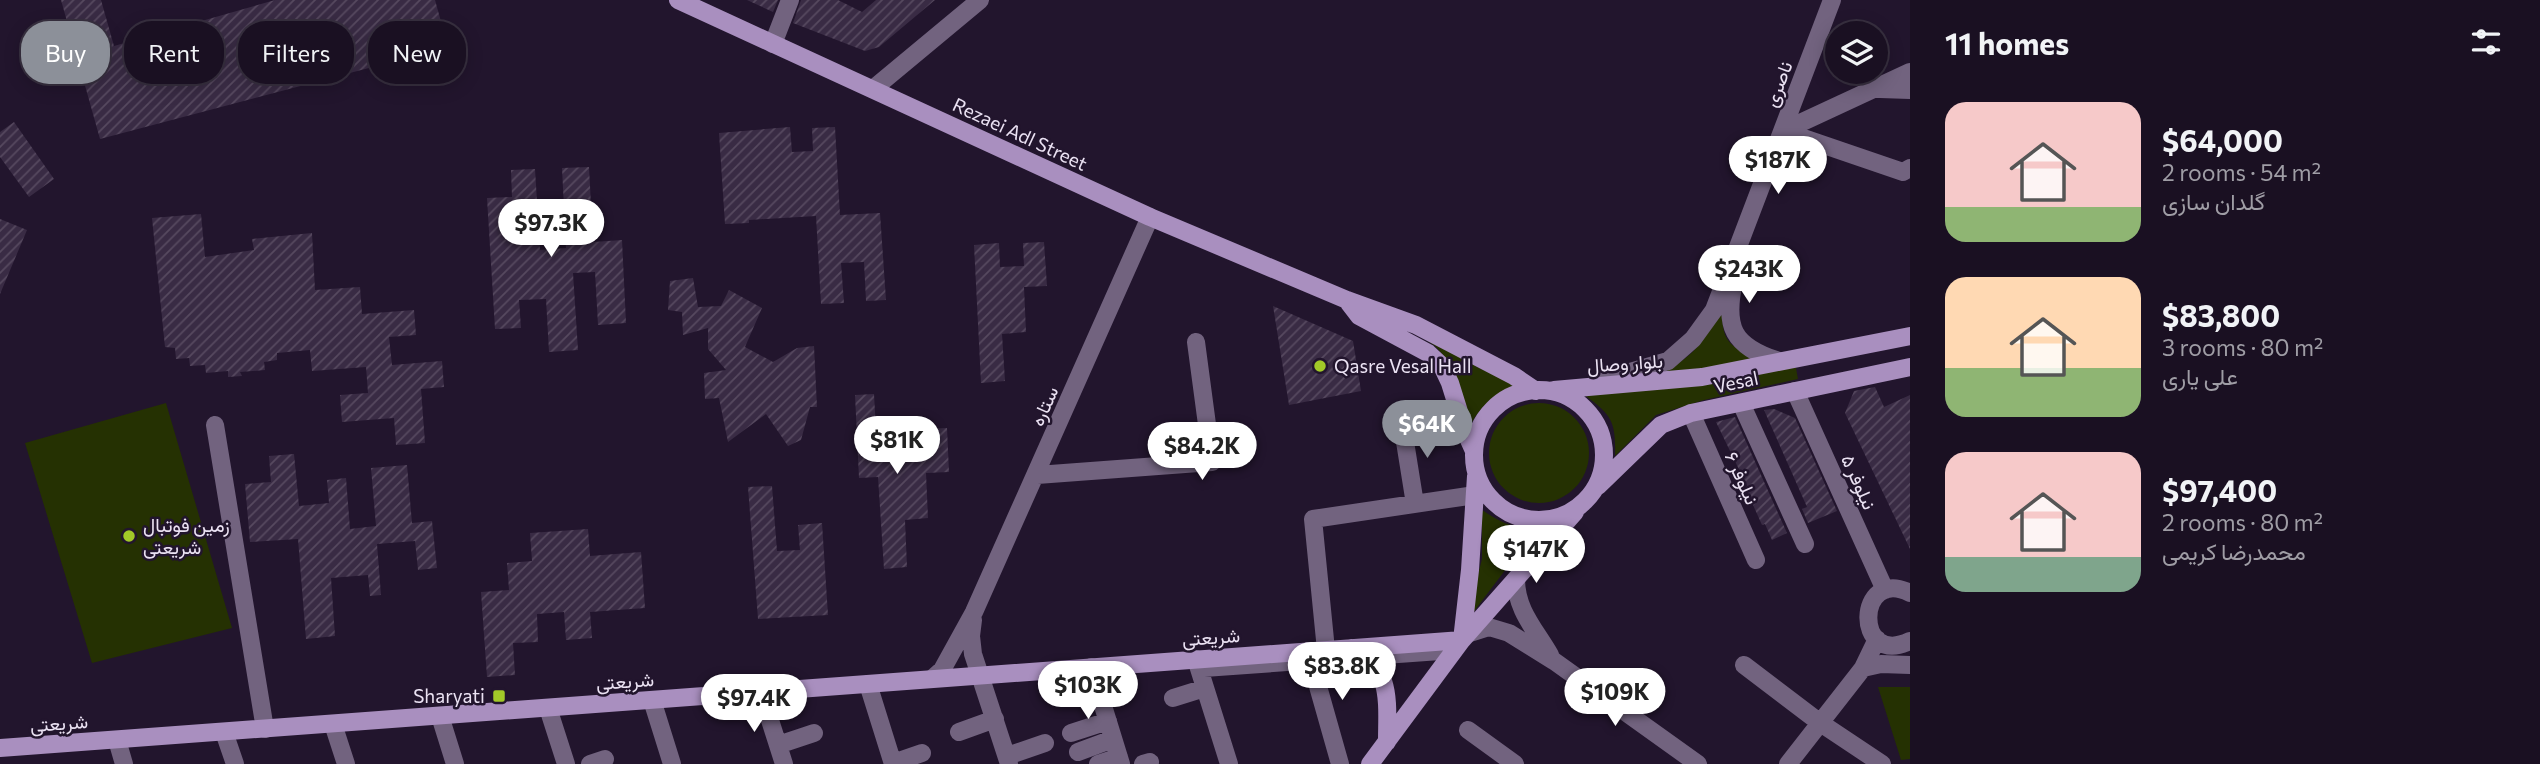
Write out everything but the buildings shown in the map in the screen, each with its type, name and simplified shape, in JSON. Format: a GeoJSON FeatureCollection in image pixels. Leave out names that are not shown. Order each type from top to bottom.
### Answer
{"type":"FeatureCollection","features":[{"type":"Feature","properties":{"kind":"main road","name":"Rezaei Adl Street"},"geometry":{"type":"LineString","coordinates":[[678,0],[1150,217],[1347,300],[1416,325],[1543,391]]}},
{"type":"Feature","properties":{"kind":"main road"},"geometry":{"type":"LineString","coordinates":[[1347,300],[1359,316],[1428,353],[1442,366],[1474,451]]}},
{"type":"Feature","properties":{"kind":"main road","name":"Vesal"},"geometry":{"type":"LineString","coordinates":[[1582,387],[1702,377],[1910,336]]}},
{"type":"Feature","properties":{"kind":"main road"},"geometry":{"type":"LineString","coordinates":[[1801,390],[1802,358]]}},
{"type":"Feature","properties":{"kind":"main road","name":"Vesal"},"geometry":{"type":"LineString","coordinates":[[1596,488],[1661,425],[1691,413],[1910,367]]}},
{"type":"Feature","properties":{"kind":"main road","name":"بلوار وصال"},"geometry":{"type":"LineString","coordinates":[[1543,391],[1582,387]]}},
{"type":"Feature","properties":{"kind":"main road"},"geometry":{"type":"LineString","coordinates":[[1370,764],[1461,641],[1596,488],[1603,469],[1604,448],[1598,428],[1587,410],[1570,398],[1529,390],[1508,398],[1491,411],[1479,429],[1474,451],[1475,495],[1461,641]]}},
{"type":"Feature","properties":{"kind":"main road"},"geometry":{"type":"LineString","coordinates":[[1476,473],[1493,500],[1501,508],[1521,518],[1542,521],[1564,516],[1582,504]]}},
{"type":"Feature","properties":{"kind":"main road","name":"شریعتی"},"geometry":{"type":"LineString","coordinates":[[0,750],[869,688],[933,678],[983,679],[1197,664],[1315,654],[1351,648],[1461,641]]}},
{"type":"Feature","properties":{"kind":"main road"},"geometry":{"type":"LineString","coordinates":[[1351,648],[1368,656],[1380,672],[1385,690],[1387,741]]}},
{"type":"Feature","properties":{"kind":"street"},"geometry":{"type":"LineString","coordinates":[[773,44],[790,0]]}},
{"type":"Feature","properties":{"kind":"street"},"geometry":{"type":"LineString","coordinates":[[873,89],[980,0]]}},
{"type":"Feature","properties":{"kind":"street","name":"ناصری"},"geometry":{"type":"LineString","coordinates":[[1582,387],[1668,361],[1693,339],[1714,310],[1832,0]]}},
{"type":"Feature","properties":{"kind":"street"},"geometry":{"type":"LineString","coordinates":[[1783,131],[1910,72]]}},
{"type":"Feature","properties":{"kind":"street"},"geometry":{"type":"LineString","coordinates":[[1873,89],[1910,90]]}},
{"type":"Feature","properties":{"kind":"street"},"geometry":{"type":"LineString","coordinates":[[1783,131],[1903,172],[1910,168]]}},
{"type":"Feature","properties":{"kind":"street","name":"ستاره"},"geometry":{"type":"LineString","coordinates":[[933,678],[942,670],[974,612],[1150,217]]}},
{"type":"Feature","properties":{"kind":"street"},"geometry":{"type":"LineString","coordinates":[[1738,246],[1729,317],[1733,331],[1746,345],[1763,356],[1779,361]]}},
{"type":"Feature","properties":{"kind":"street"},"geometry":{"type":"LineString","coordinates":[[1037,475],[1213,462],[1196,342]]}},
{"type":"Feature","properties":{"kind":"street","name":"نیلوفر ۵"},"geometry":{"type":"LineString","coordinates":[[1801,390],[1885,590]]}},
{"type":"Feature","properties":{"kind":"street"},"geometry":{"type":"LineString","coordinates":[[1741,403],[1805,544]]}},
{"type":"Feature","properties":{"kind":"street","name":"نیلوفر ۶"},"geometry":{"type":"LineString","coordinates":[[1691,413],[1756,560]]}},
{"type":"Feature","properties":{"kind":"street"},"geometry":{"type":"LineString","coordinates":[[1402,423],[1415,504]]}},
{"type":"Feature","properties":{"kind":"street"},"geometry":{"type":"LineString","coordinates":[[215,425],[265,729]]}},
{"type":"Feature","properties":{"kind":"street"},"geometry":{"type":"LineString","coordinates":[[1340,764],[1315,654],[1313,519],[1475,495]]}},
{"type":"Feature","properties":{"kind":"street"},"geometry":{"type":"LineString","coordinates":[[1516,579],[1516,594],[1524,615],[1553,661]]}},
{"type":"Feature","properties":{"kind":"street"},"geometry":{"type":"LineString","coordinates":[[1908,647],[1877,639],[1870,631],[1867,612],[1871,603],[1885,590],[1899,589],[1910,593]]}},
{"type":"Feature","properties":{"kind":"street","name":"ستاره"},"geometry":{"type":"LineString","coordinates":[[974,612],[971,645],[1008,760]]}},
{"type":"Feature","properties":{"kind":"street"},"geometry":{"type":"LineString","coordinates":[[1315,654],[1368,656],[1461,641],[1489,627],[1509,634],[1553,661],[1699,764]]}},
{"type":"Feature","properties":{"kind":"street"},"geometry":{"type":"LineString","coordinates":[[1788,764],[1863,668],[1877,639]]}},
{"type":"Feature","properties":{"kind":"street"},"geometry":{"type":"LineString","coordinates":[[1197,664],[1229,764]]}},
{"type":"Feature","properties":{"kind":"street"},"geometry":{"type":"LineString","coordinates":[[1863,668],[1881,664],[1910,665]]}},
{"type":"Feature","properties":{"kind":"street"},"geometry":{"type":"LineString","coordinates":[[1744,665],[1819,722],[1882,764]]}},
{"type":"Feature","properties":{"kind":"street"},"geometry":{"type":"LineString","coordinates":[[1092,671],[1120,760],[1098,764]]}},
{"type":"Feature","properties":{"kind":"street"},"geometry":{"type":"LineString","coordinates":[[922,753],[893,763],[869,688],[983,679]]}},
{"type":"Feature","properties":{"kind":"street"},"geometry":{"type":"LineString","coordinates":[[1173,698],[1205,688]]}},
{"type":"Feature","properties":{"kind":"street"},"geometry":{"type":"LineString","coordinates":[[762,695],[784,764]]}},
{"type":"Feature","properties":{"kind":"street"},"geometry":{"type":"LineString","coordinates":[[653,704],[672,764]]}},
{"type":"Feature","properties":{"kind":"street"},"geometry":{"type":"LineString","coordinates":[[549,711],[566,764]]}},
{"type":"Feature","properties":{"kind":"street"},"geometry":{"type":"LineString","coordinates":[[959,732],[995,719]]}},
{"type":"Feature","properties":{"kind":"street"},"geometry":{"type":"LineString","coordinates":[[441,720],[455,764]]}},
{"type":"Feature","properties":{"kind":"street"},"geometry":{"type":"LineString","coordinates":[[1071,733],[1108,721]]}},
{"type":"Feature","properties":{"kind":"street"},"geometry":{"type":"LineString","coordinates":[[235,764],[225,735],[334,727],[346,764]]}},
{"type":"Feature","properties":{"kind":"street"},"geometry":{"type":"LineString","coordinates":[[1468,730],[1515,764]]}},
{"type":"Feature","properties":{"kind":"street"},"geometry":{"type":"LineString","coordinates":[[778,745],[814,733]]}},
{"type":"Feature","properties":{"kind":"street"},"geometry":{"type":"LineString","coordinates":[[1078,751],[1113,738]]}},
{"type":"Feature","properties":{"kind":"street"},"geometry":{"type":"LineString","coordinates":[[117,743],[124,764]]}},
{"type":"Feature","properties":{"kind":"street"},"geometry":{"type":"LineString","coordinates":[[1008,760],[1045,743]]}},
{"type":"Feature","properties":{"kind":"green space"},"geometry":{"type":"Polygon","coordinates":[[[1723,304],[1723,326],[1728,340],[1739,350],[1759,358],[1655,377],[1680,362],[1696,348],[1723,304]]]}},
{"type":"Feature","properties":{"kind":"green space"},"geometry":{"type":"Polygon","coordinates":[[[1413,331],[1447,346],[1477,367],[1516,385],[1489,400],[1470,425],[1446,358],[1435,346],[1413,331]]]}},
{"type":"Feature","properties":{"kind":"green space"},"geometry":{"type":"Polygon","coordinates":[[[1776,368],[1796,368],[1798,379],[1704,400],[1656,415],[1615,456],[1610,419],[1582,393],[1776,368]]]}},
{"type":"Feature","properties":{"kind":"green space","name":"زمین فوتبال شریعتی"},"geometry":{"type":"Polygon","coordinates":[[[166,403],[232,628],[92,663],[25,443],[166,403]]]}},
{"type":"Feature","properties":{"kind":"green space"},"geometry":{"type":"Polygon","coordinates":[[[1539,403],[1558,406],[1575,417],[1586,434],[1589,453],[1586,472],[1575,489],[1558,500],[1539,503],[1520,500],[1503,489],[1492,472],[1489,453],[1492,434],[1503,417],[1520,406],[1539,403]]]}},
{"type":"Feature","properties":{"kind":"green space"},"geometry":{"type":"Polygon","coordinates":[[[1482,510],[1514,526],[1549,529],[1506,569],[1466,622],[1482,559],[1482,510]]]}},
{"type":"Feature","properties":{"kind":"green space"},"geometry":{"type":"Polygon","coordinates":[[[1878,687],[1910,687],[1910,759],[1901,760],[1878,687]]]}},
{"type":"Feature","properties":{"kind":"place","name":"Qasre Vesal Hall"},"geometry":{"type":"Point","coordinates":[1320,366]}},
{"type":"Feature","properties":{"kind":"place","name":"زمین فوتبال شریعتی"},"geometry":{"type":"Point","coordinates":[129,536]}},
{"type":"Feature","properties":{"kind":"place","name":"Sharyati"},"geometry":{"type":"Point","coordinates":[499,696]}}]}
